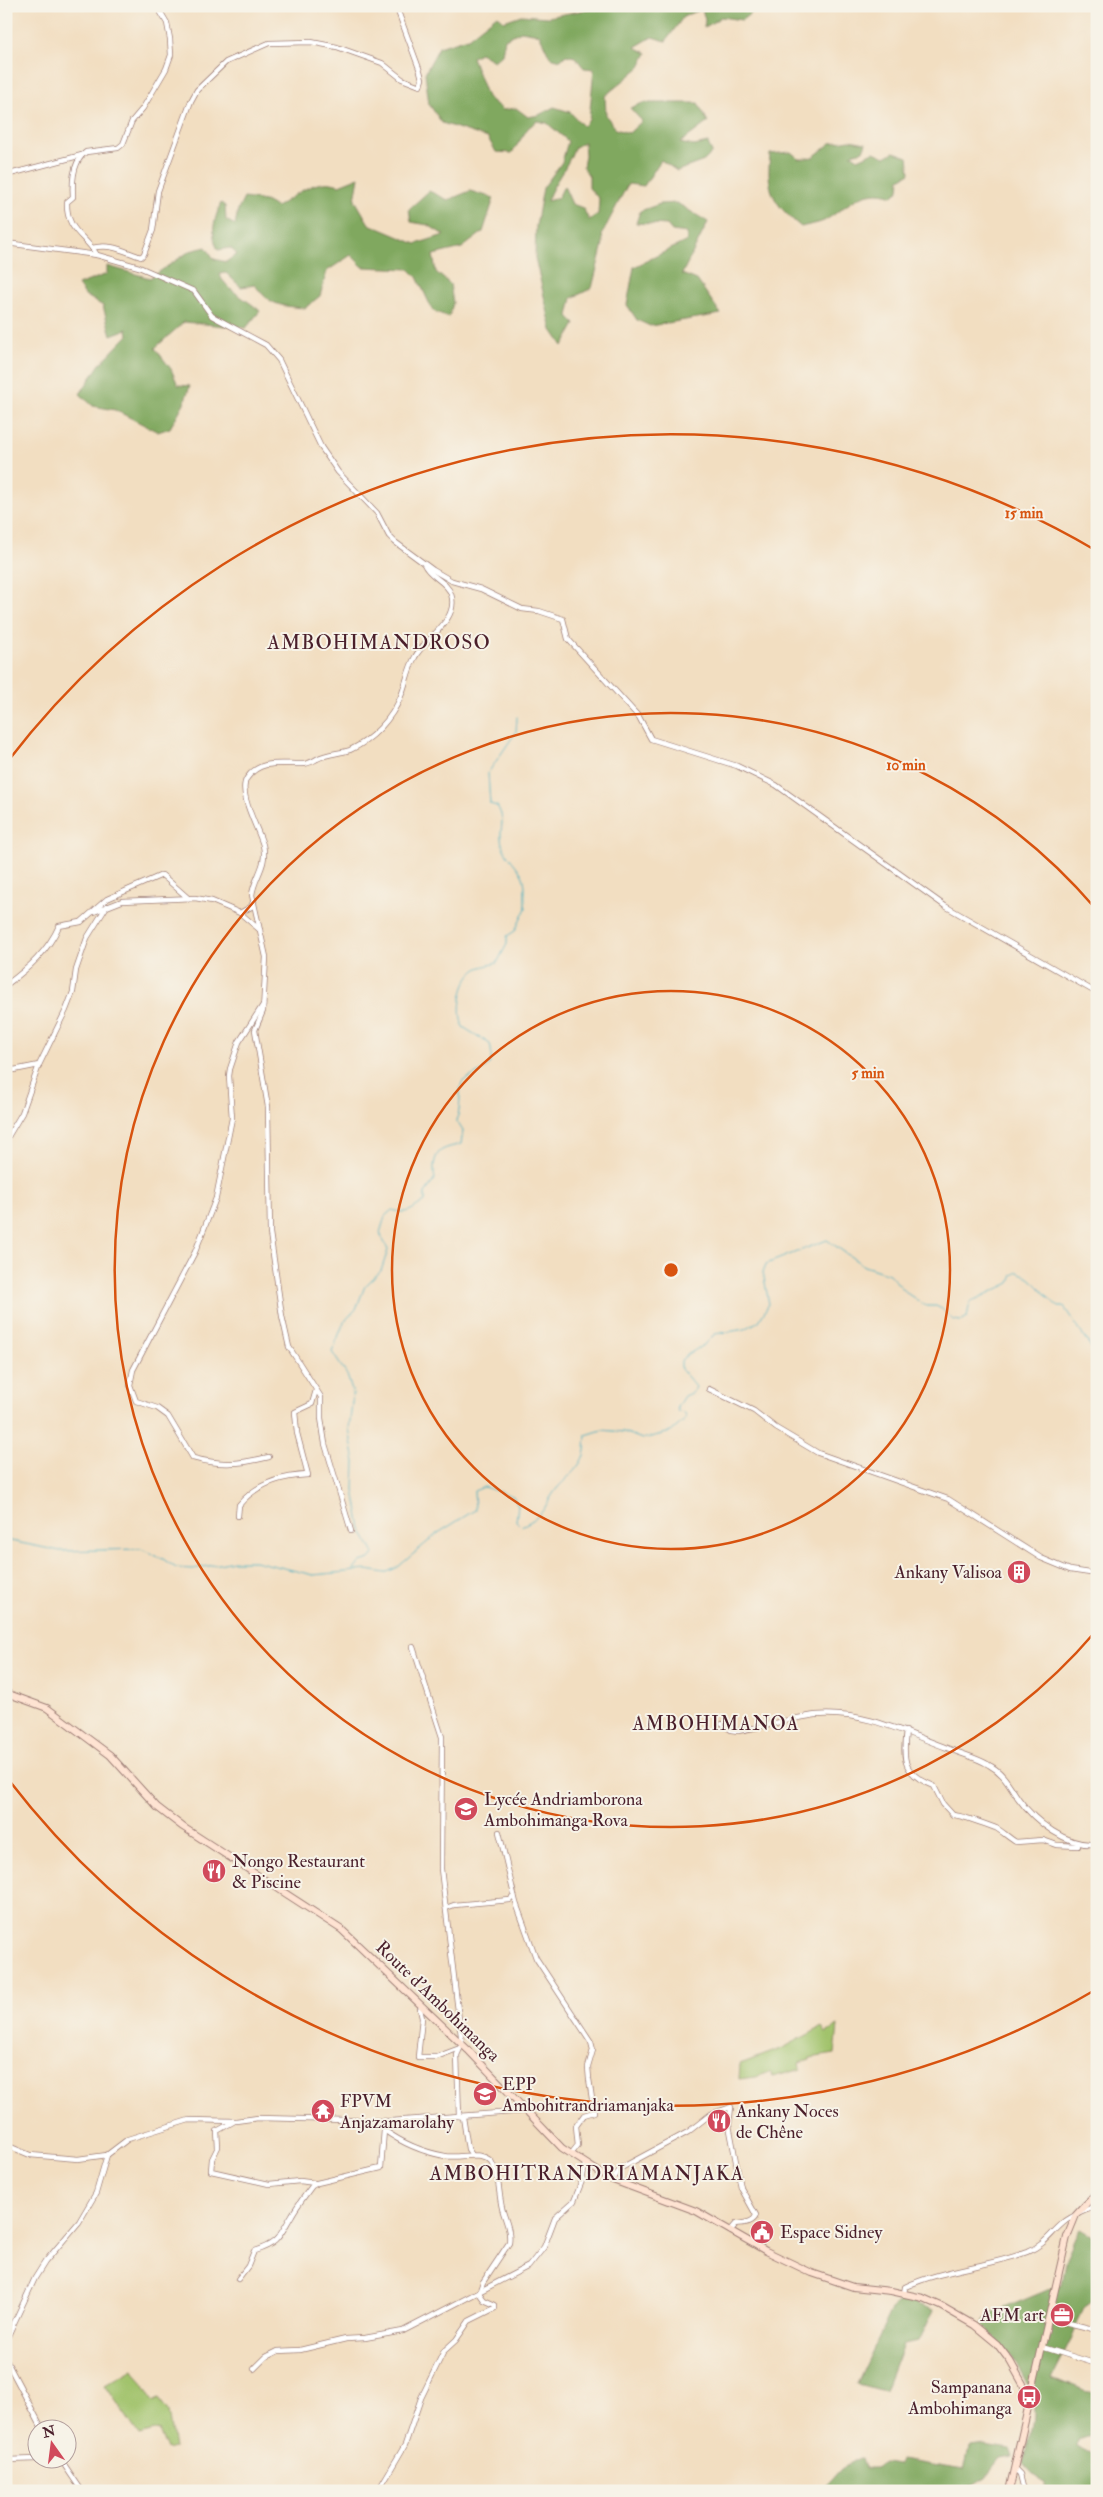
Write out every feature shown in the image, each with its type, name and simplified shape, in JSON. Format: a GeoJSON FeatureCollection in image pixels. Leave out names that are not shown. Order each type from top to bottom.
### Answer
{"type":"FeatureCollection","features":[{"type":"Feature","properties":{"kind":"street"},"geometry":{"type":"LineString","coordinates":[[6,175],[82,155],[93,150],[118,148],[123,144],[132,121],[144,108],[166,69],[171,55],[167,24],[157,6]]}},
{"type":"Feature","properties":{"kind":"street"},"geometry":{"type":"LineString","coordinates":[[92,248],[104,245],[117,247],[141,257],[144,254],[153,230],[158,192],[191,101],[197,90],[226,62],[269,43],[311,42],[337,47],[382,63],[402,79],[420,86],[422,79],[420,71],[396,6]]}},
{"type":"Feature","properties":{"kind":"street"},"geometry":{"type":"LineString","coordinates":[[82,155],[72,177],[73,197],[67,202],[67,210],[78,236],[92,248],[96,255]]}},
{"type":"Feature","properties":{"kind":"street"},"geometry":{"type":"LineString","coordinates":[[6,242],[96,255],[154,272],[194,291],[212,316],[266,345],[279,360],[310,427],[333,466],[378,513],[389,536],[452,581],[481,589],[522,609],[561,617],[564,621],[568,640],[638,717],[650,739],[737,766],[776,785],[945,906],[1097,992]]}},
{"type":"Feature","properties":{"kind":"street"},"geometry":{"type":"LineString","coordinates":[[351,1531],[325,1444],[321,1418],[322,1397],[289,1347],[282,1316],[270,1233],[268,1107],[255,1030],[263,1004],[266,957],[253,887],[263,869],[263,847],[243,790],[248,777],[268,764],[310,763],[319,758],[349,750],[382,727],[401,697],[415,656],[440,628],[451,606],[452,596],[448,588],[426,569],[424,562]]}},
{"type":"Feature","properties":{"kind":"street"},"geometry":{"type":"LineString","coordinates":[[6,985],[22,970],[36,962],[51,943],[59,926],[82,922],[98,906],[113,896],[162,875],[188,898]]}},
{"type":"Feature","properties":{"kind":"street"},"geometry":{"type":"LineString","coordinates":[[93,912],[122,901],[188,898],[212,901],[240,913],[260,930]]}},
{"type":"Feature","properties":{"kind":"street"},"geometry":{"type":"LineString","coordinates":[[240,913],[250,906],[254,900]]}},
{"type":"Feature","properties":{"kind":"street"},"geometry":{"type":"LineString","coordinates":[[6,1140],[22,1114],[39,1065],[70,1001],[76,970],[88,938],[107,906]]}},
{"type":"Feature","properties":{"kind":"street"},"geometry":{"type":"LineString","coordinates":[[263,1004],[239,1042],[229,1076],[232,1118],[216,1198],[194,1252],[133,1370],[130,1385],[136,1400],[157,1408],[168,1416],[193,1458],[226,1464],[240,1464],[269,1457]]}},
{"type":"Feature","properties":{"kind":"street"},"geometry":{"type":"LineString","coordinates":[[6,1066],[14,1070],[39,1065]]}},
{"type":"Feature","properties":{"kind":"street"},"geometry":{"type":"LineString","coordinates":[[709,1389],[754,1411],[776,1428],[818,1453],[948,1499],[1041,1558],[1070,1570],[1097,1574]]}},
{"type":"Feature","properties":{"kind":"street"},"geometry":{"type":"LineString","coordinates":[[238,1516],[239,1505],[252,1492],[285,1476],[308,1475],[297,1433],[295,1412],[312,1404],[316,1390]]}},
{"type":"Feature","properties":{"kind":"street"},"geometry":{"type":"LineString","coordinates":[[413,1648],[442,1737],[441,1869],[461,2046],[457,2055],[459,2116]]}},
{"type":"Feature","properties":{"kind":"street","name":"Route d'Ambohimanga"},"geometry":{"type":"LineString","coordinates":[[6,1693],[47,1708],[110,1755],[157,1807],[183,1827],[342,1930],[527,2111],[562,2148],[585,2164],[610,2179],[696,2211],[730,2231],[812,2273],[853,2287],[923,2298],[941,2306],[974,2326],[997,2344],[1014,2368],[1030,2404]]}},
{"type":"Feature","properties":{"kind":"street"},"geometry":{"type":"LineString","coordinates":[[722,1724],[738,1731],[814,1715],[841,1714],[851,1715],[906,1731],[989,1764],[1008,1781],[1018,1798],[1036,1818],[1068,1839],[1084,1845],[1097,1844]]}},
{"type":"Feature","properties":{"kind":"street"},"geometry":{"type":"LineString","coordinates":[[906,1731],[905,1761],[907,1768],[917,1779],[934,1786],[943,1804],[953,1815],[967,1817],[972,1822],[998,1829],[1016,1842],[1043,1840],[1057,1845],[1078,1846]]}},
{"type":"Feature","properties":{"kind":"street"},"geometry":{"type":"LineString","coordinates":[[498,1832],[514,1896],[536,1958],[591,2042],[593,2050],[588,2068],[588,2079],[594,2112],[584,2115],[576,2126],[578,2144],[571,2154]]}},
{"type":"Feature","properties":{"kind":"street"},"geometry":{"type":"LineString","coordinates":[[446,1908],[454,1905],[510,1900],[514,1896]]}},
{"type":"Feature","properties":{"kind":"street"},"geometry":{"type":"LineString","coordinates":[[420,2009],[422,2018],[418,2057],[436,2057],[461,2046]]}},
{"type":"Feature","properties":{"kind":"street"},"geometry":{"type":"LineString","coordinates":[[610,2179],[614,2178],[621,2168],[688,2132],[711,2114],[731,2107],[729,2125],[741,2188],[756,2218],[746,2223],[736,2224],[730,2231]]}},
{"type":"Feature","properties":{"kind":"street"},"geometry":{"type":"LineString","coordinates":[[6,2145],[30,2155],[78,2159],[107,2155],[128,2139],[189,2120],[236,2121],[258,2118],[384,2121],[527,2111]]}},
{"type":"Feature","properties":{"kind":"street"},"geometry":{"type":"LineString","coordinates":[[459,2116],[463,2117],[468,2149],[472,2155]]}},
{"type":"Feature","properties":{"kind":"street"},"geometry":{"type":"LineString","coordinates":[[236,2121],[217,2130],[218,2148],[212,2159],[211,2171],[269,2184],[300,2181],[317,2183],[381,2168],[384,2121]]}},
{"type":"Feature","properties":{"kind":"street"},"geometry":{"type":"LineString","coordinates":[[384,2130],[410,2146],[458,2158],[472,2155],[488,2158],[494,2166],[498,2174],[502,2207],[510,2237],[509,2243],[483,2282],[478,2293]]}},
{"type":"Feature","properties":{"kind":"street"},"geometry":{"type":"LineString","coordinates":[[6,2340],[35,2278],[45,2262],[79,2222],[96,2193],[107,2155]]}},
{"type":"Feature","properties":{"kind":"street"},"geometry":{"type":"LineString","coordinates":[[254,2369],[266,2357],[278,2351],[300,2350],[346,2339],[365,2338],[403,2331],[529,2266],[535,2261],[544,2247],[555,2218],[574,2201],[582,2181],[585,2164]]}},
{"type":"Feature","properties":{"kind":"street"},"geometry":{"type":"LineString","coordinates":[[238,2279],[248,2266],[254,2252],[276,2242],[283,2234],[292,2214],[317,2183]]}},
{"type":"Feature","properties":{"kind":"street"},"geometry":{"type":"LineString","coordinates":[[1009,2491],[1067,2237],[1076,2215],[1097,2192]]}},
{"type":"Feature","properties":{"kind":"street"},"geometry":{"type":"LineString","coordinates":[[904,2294],[905,2287],[920,2280],[976,2267],[1028,2251],[1049,2240],[1063,2223],[1097,2205]]}},
{"type":"Feature","properties":{"kind":"street"},"geometry":{"type":"LineString","coordinates":[[378,2491],[405,2445],[421,2398],[444,2351],[456,2340],[469,2321],[495,2308],[495,2305],[484,2300],[478,2293]]}},
{"type":"Feature","properties":{"kind":"street"},"geometry":{"type":"LineString","coordinates":[[1048,2318],[1097,2330]]}},
{"type":"Feature","properties":{"kind":"street"},"geometry":{"type":"LineString","coordinates":[[1041,2348],[1097,2364]]}},
{"type":"Feature","properties":{"kind":"street"},"geometry":{"type":"LineString","coordinates":[[6,2360],[38,2420]]}},
{"type":"Feature","properties":{"kind":"street"},"geometry":{"type":"LineString","coordinates":[[6,2460],[28,2459]]}},
{"type":"Feature","properties":{"kind":"street"},"geometry":{"type":"LineString","coordinates":[[1014,2469],[1020,2475],[1024,2491]]}},
{"type":"Feature","properties":{"kind":"street"},"geometry":{"type":"LineString","coordinates":[[68,2470],[82,2491]]}},
{"type":"Feature","properties":{"kind":"green space"},"geometry":{"type":"Polygon","coordinates":[[[607,6],[760,6],[742,20],[721,17],[704,28],[705,20],[702,9],[684,16],[666,41],[652,37],[635,47],[647,53],[640,67],[605,96],[606,115],[615,129],[629,133],[642,121],[630,108],[643,103],[698,103],[708,122],[680,143],[694,146],[708,143],[712,153],[704,161],[677,171],[661,160],[644,186],[628,184],[602,234],[603,244],[592,288],[572,298],[568,316],[575,324],[563,346],[552,330],[535,258],[536,226],[543,188],[562,162],[568,141],[547,123],[537,121],[528,128],[512,153],[496,152],[488,138],[442,123],[429,104],[425,73],[439,47],[468,38],[497,15],[504,21],[521,15],[548,17],[607,6]],[[521,31],[505,39],[502,54],[494,61],[480,53],[472,57],[487,97],[503,110],[516,108],[528,117],[539,115],[554,107],[570,112],[583,126],[589,120],[594,69],[584,68],[575,57],[566,55],[561,60],[550,57],[539,34],[521,31]],[[584,142],[574,148],[547,201],[558,198],[564,186],[572,204],[583,208],[589,220],[598,214],[599,199],[589,188],[589,176],[583,167],[585,155],[584,142]]]}},
{"type":"Feature","properties":{"kind":"green space"},"geometry":{"type":"Polygon","coordinates":[[[850,140],[866,143],[863,151],[851,154],[858,159],[874,152],[885,157],[894,152],[908,157],[910,173],[900,179],[899,190],[893,196],[882,193],[864,195],[824,221],[801,227],[784,211],[774,196],[769,178],[770,154],[791,152],[799,159],[813,157],[831,143],[850,140]]]}},
{"type":"Feature","properties":{"kind":"green space"},"geometry":{"type":"Polygon","coordinates":[[[359,177],[355,200],[369,224],[416,244],[444,235],[428,225],[411,222],[409,209],[429,191],[448,200],[470,191],[494,198],[483,232],[462,248],[433,255],[436,272],[450,284],[453,303],[449,317],[433,311],[417,277],[409,269],[363,267],[351,255],[327,271],[320,296],[305,308],[277,304],[260,292],[255,285],[241,287],[226,273],[219,274],[227,286],[260,311],[246,328],[184,322],[155,348],[171,369],[178,385],[190,386],[184,403],[170,428],[158,432],[115,410],[93,406],[80,394],[100,364],[128,335],[127,329],[111,335],[103,306],[85,295],[78,285],[107,274],[107,266],[150,278],[190,251],[206,247],[214,259],[226,262],[237,254],[230,248],[218,250],[214,238],[216,215],[221,203],[225,206],[226,220],[235,225],[238,210],[244,198],[265,201],[276,207],[314,185],[330,183],[339,185],[359,177]]]}},
{"type":"Feature","properties":{"kind":"green space"},"geometry":{"type":"Polygon","coordinates":[[[677,203],[708,222],[682,274],[697,280],[721,314],[650,326],[637,320],[627,305],[634,267],[687,241],[687,233],[672,231],[667,225],[636,223],[640,211],[660,204],[677,203]]]}},
{"type":"Feature","properties":{"kind":"green space"},"geometry":{"type":"Polygon","coordinates":[[[838,2026],[835,2054],[810,2058],[810,2060],[800,2063],[801,2069],[773,2077],[770,2072],[756,2077],[739,2079],[740,2064],[781,2049],[822,2027],[826,2033],[838,2026]]]}},
{"type":"Feature","properties":{"kind":"green space"},"geometry":{"type":"Polygon","coordinates":[[[1080,2229],[1097,2239],[1097,2300],[1089,2302],[1084,2307],[1070,2342],[1052,2378],[1084,2391],[1097,2393],[1097,2433],[1078,2439],[1077,2446],[1097,2456],[1097,2491],[1045,2491],[1045,2482],[1033,2474],[1023,2463],[1034,2420],[1033,2401],[1029,2389],[1024,2377],[1009,2355],[983,2326],[984,2320],[995,2312],[1062,2284],[1067,2258],[1080,2229]]]}},
{"type":"Feature","properties":{"kind":"green space"},"geometry":{"type":"Polygon","coordinates":[[[902,2298],[934,2310],[919,2341],[903,2344],[885,2391],[857,2384],[893,2307],[902,2298]]]}},
{"type":"Feature","properties":{"kind":"green space"},"geometry":{"type":"Polygon","coordinates":[[[133,2369],[153,2402],[159,2399],[168,2411],[174,2448],[167,2450],[159,2430],[139,2435],[105,2385],[133,2369]]]}},
{"type":"Feature","properties":{"kind":"green space"},"geometry":{"type":"Polygon","coordinates":[[[985,2445],[1009,2449],[1012,2457],[1000,2459],[986,2477],[964,2490],[821,2491],[841,2469],[861,2458],[864,2468],[875,2468],[883,2463],[897,2465],[900,2460],[964,2470],[968,2453],[972,2447],[985,2445]]]}},
{"type":"Feature","properties":{"kind":"waterway"},"geometry":{"type":"LineString","coordinates":[[354,1570],[360,1562],[370,1559],[374,1554],[361,1529],[354,1490],[355,1462],[349,1429],[353,1394],[347,1375],[332,1352],[344,1322],[356,1309],[365,1286],[381,1271],[388,1250],[380,1233],[385,1216],[392,1210],[410,1211],[425,1201],[425,1193],[435,1179],[435,1159],[439,1152],[461,1144],[463,1131],[456,1120],[459,1111],[462,1082],[485,1069],[491,1060],[490,1044],[463,1027],[460,1005],[463,990],[470,976],[479,968],[497,963],[507,944],[507,936],[515,931],[526,908],[523,877],[502,844],[500,812],[497,806],[490,804],[488,773],[516,732],[517,717]]}},
{"type":"Feature","properties":{"kind":"waterway"},"geometry":{"type":"LineString","coordinates":[[6,1540],[60,1551],[141,1549],[163,1559],[176,1568],[193,1569],[234,1561],[255,1561],[313,1575],[367,1570],[385,1573],[398,1567],[438,1533],[475,1510],[474,1491],[484,1487],[513,1496],[518,1505],[516,1521],[521,1526],[530,1522],[541,1513],[555,1491],[577,1468],[585,1453],[586,1435],[602,1430],[624,1432],[642,1439],[671,1432],[686,1419],[685,1413],[678,1412],[677,1407],[684,1396],[693,1392],[696,1387],[681,1369],[681,1361],[684,1357],[705,1344],[715,1334],[745,1329],[759,1321],[769,1304],[763,1272],[766,1264],[827,1240],[864,1266],[889,1274],[908,1294],[926,1306],[936,1306],[942,1309],[953,1320],[961,1321],[967,1317],[970,1302],[1010,1283],[1013,1275],[1018,1272],[1025,1275],[1054,1303],[1059,1307],[1064,1307],[1097,1356]]}},
{"type":"Feature","properties":{"kind":"place","name":"Ankany Valisoa"},"geometry":{"type":"Point","coordinates":[1019,1572]}},
{"type":"Feature","properties":{"kind":"place","name":"Lycée Andriamborona Ambohimanga Rova"},"geometry":{"type":"Point","coordinates":[466,1809]}},
{"type":"Feature","properties":{"kind":"place","name":"Nongo Restaurant & Piscine"},"geometry":{"type":"Point","coordinates":[214,1871]}},
{"type":"Feature","properties":{"kind":"place","name":"EPP Ambohitrandriamanjaka"},"geometry":{"type":"Point","coordinates":[485,2094]}},
{"type":"Feature","properties":{"kind":"place","name":"FPVM Anjazamarolahy"},"geometry":{"type":"Point","coordinates":[323,2111]}},
{"type":"Feature","properties":{"kind":"place","name":"Ankany Noces de Chêne"},"geometry":{"type":"Point","coordinates":[719,2121]}},
{"type":"Feature","properties":{"kind":"place","name":"Espace Sidney"},"geometry":{"type":"Point","coordinates":[762,2232]}},
{"type":"Feature","properties":{"kind":"place","name":"AFM art"},"geometry":{"type":"Point","coordinates":[1062,2315]}},
{"type":"Feature","properties":{"kind":"place","name":"Sampanana Ambohimanga"},"geometry":{"type":"Point","coordinates":[1029,2397]}},
{"type":"Feature","properties":{"kind":"district","name":"AMBOHIMANDROSO"},"geometry":{"type":"Point","coordinates":[379,642]}},
{"type":"Feature","properties":{"kind":"district","name":"AMBOHIMANOA"},"geometry":{"type":"Point","coordinates":[716,1723]}},
{"type":"Feature","properties":{"kind":"district","name":"AMBOHITRANDRIAMANJAKA"},"geometry":{"type":"Point","coordinates":[587,2173]}}]}
